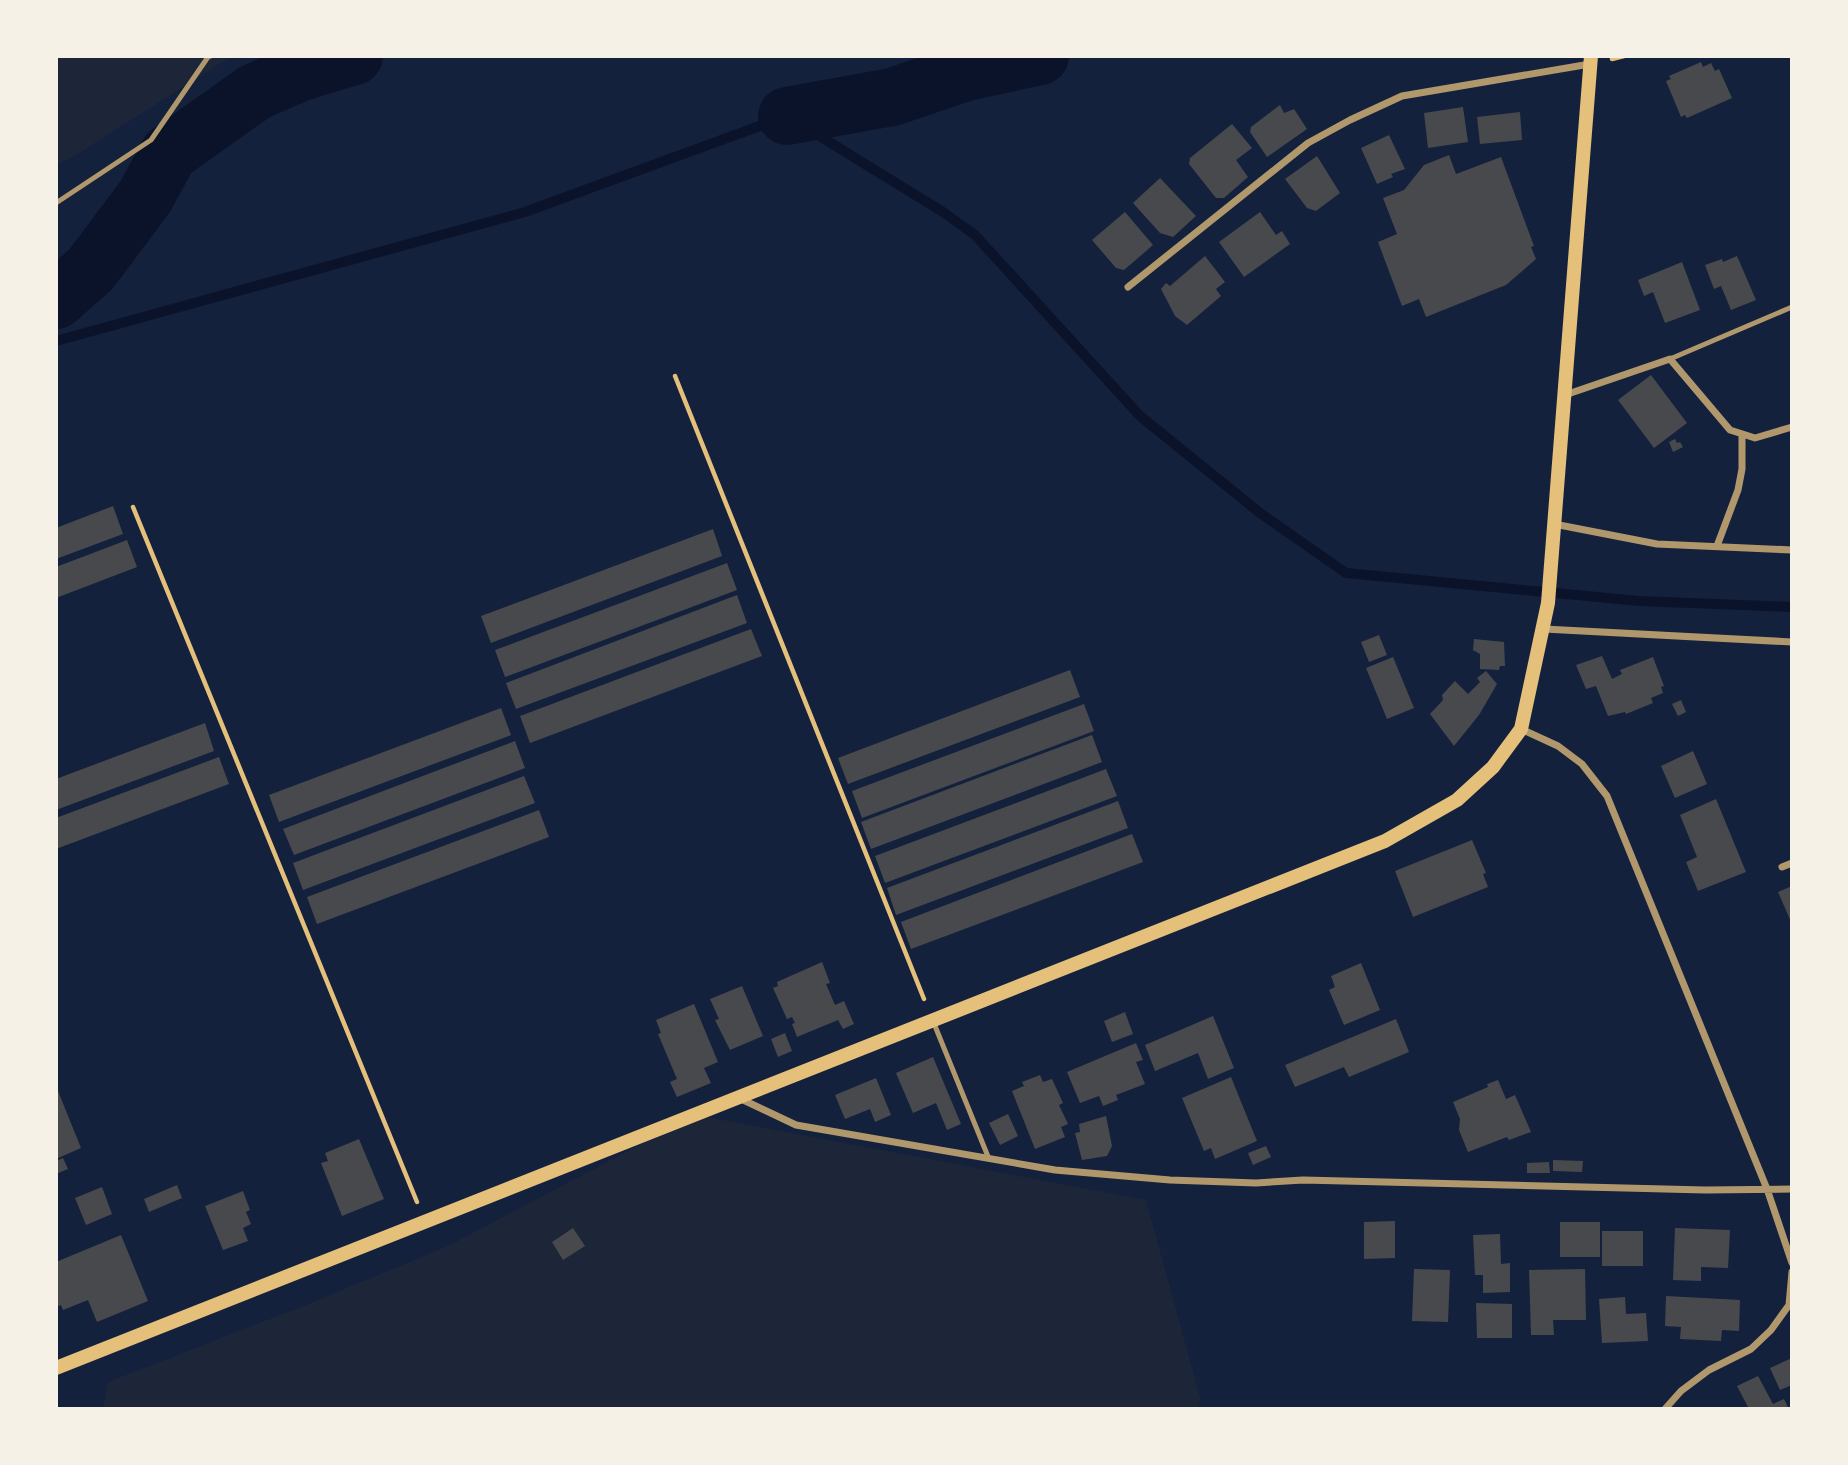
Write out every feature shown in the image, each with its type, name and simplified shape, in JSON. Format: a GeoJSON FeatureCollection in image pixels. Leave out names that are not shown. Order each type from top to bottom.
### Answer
{"type":"FeatureCollection","features":[{"type":"Feature","properties":{"kind":"main road"},"geometry":{"type":"LineString","coordinates":[[56,1368],[1385,841],[1457,800],[1493,767],[1521,729],[1544,629],[1591,60]]}},
{"type":"Feature","properties":{"kind":"street"},"geometry":{"type":"LineString","coordinates":[[1128,287],[1308,144],[1350,120],[1402,96],[1591,60]]}},
{"type":"Feature","properties":{"kind":"street"},"geometry":{"type":"LineString","coordinates":[[1564,395],[1670,359],[1730,430],[1755,438],[1792,427]]}},
{"type":"Feature","properties":{"kind":"street"},"geometry":{"type":"LineString","coordinates":[[1717,547],[1738,490],[1742,469],[1742,434]]}},
{"type":"Feature","properties":{"kind":"street"},"geometry":{"type":"LineString","coordinates":[[1554,530],[1657,544],[1792,550]]}},
{"type":"Feature","properties":{"kind":"street"},"geometry":{"type":"LineString","coordinates":[[1544,629],[1792,642]]}},
{"type":"Feature","properties":{"kind":"street"},"geometry":{"type":"LineString","coordinates":[[1521,729],[1558,746],[1582,764],[1607,796],[1767,1189],[1792,1263]]}},
{"type":"Feature","properties":{"kind":"street"},"geometry":{"type":"LineString","coordinates":[[1782,867],[1792,863]]}},
{"type":"Feature","properties":{"kind":"street"},"geometry":{"type":"LineString","coordinates":[[738,1098],[796,1125],[1055,1170],[1120,1178],[1256,1183],[1303,1180],[1705,1190],[1792,1189]]}},
{"type":"Feature","properties":{"kind":"street"},"geometry":{"type":"LineString","coordinates":[[1665,1409],[1681,1391],[1709,1370],[1751,1349],[1771,1330],[1789,1305],[1792,1272]]}},
{"type":"Feature","properties":{"kind":"lane"},"geometry":{"type":"LineString","coordinates":[[56,203],[151,140],[211,56]]}},
{"type":"Feature","properties":{"kind":"lane"},"geometry":{"type":"LineString","coordinates":[[1670,359],[1792,307]]}},
{"type":"Feature","properties":{"kind":"lane"},"geometry":{"type":"LineString","coordinates":[[933,1021],[989,1159]]}},
{"type":"Feature","properties":{"kind":"path"},"geometry":{"type":"LineString","coordinates":[[675,376],[933,1021]]}},
{"type":"Feature","properties":{"kind":"path"},"geometry":{"type":"LineString","coordinates":[[133,507],[425,1222]]}},
{"type":"Feature","properties":{"kind":"shaded area"},"geometry":{"type":"Polygon","coordinates":[[[56,56],[232,56],[68,160],[56,164],[56,56]]]}},
{"type":"Feature","properties":{"kind":"shaded area"},"geometry":{"type":"Polygon","coordinates":[[[696,1115],[1146,1200],[1201,1401],[1197,1409],[103,1409],[108,1382],[448,1246],[696,1115]]]}},
{"type":"Feature","properties":{"kind":"building"},"geometry":{"type":"Polygon","coordinates":[[[1701,62],[1703,67],[1711,63],[1715,71],[1719,69],[1732,98],[1687,118],[1685,115],[1681,117],[1666,81],[1671,79],[1669,76],[1701,62]]]}},
{"type":"Feature","properties":{"kind":"building"},"geometry":{"type":"Polygon","coordinates":[[[1280,105],[1284,113],[1294,109],[1307,129],[1267,157],[1250,132],[1251,127],[1280,105]]]}},
{"type":"Feature","properties":{"kind":"building"},"geometry":{"type":"Polygon","coordinates":[[[1463,107],[1468,142],[1428,148],[1424,113],[1463,107]]]}},
{"type":"Feature","properties":{"kind":"building"},"geometry":{"type":"Polygon","coordinates":[[[1520,112],[1522,140],[1480,144],[1477,117],[1520,112]]]}},
{"type":"Feature","properties":{"kind":"building"},"geometry":{"type":"Polygon","coordinates":[[[1232,124],[1252,148],[1236,160],[1248,177],[1224,198],[1216,198],[1189,164],[1190,158],[1232,124]]]}},
{"type":"Feature","properties":{"kind":"building"},"geometry":{"type":"Polygon","coordinates":[[[1389,135],[1405,169],[1391,174],[1393,177],[1377,184],[1361,148],[1389,135]]]}},
{"type":"Feature","properties":{"kind":"building"},"geometry":{"type":"Polygon","coordinates":[[[1449,155],[1456,174],[1501,157],[1534,246],[1531,247],[1536,259],[1506,285],[1426,317],[1419,299],[1402,306],[1378,242],[1397,234],[1383,198],[1404,190],[1424,165],[1449,155]]]}},
{"type":"Feature","properties":{"kind":"building"},"geometry":{"type":"Polygon","coordinates":[[[1317,156],[1340,193],[1316,211],[1307,208],[1285,179],[1317,156]]]}},
{"type":"Feature","properties":{"kind":"building"},"geometry":{"type":"Polygon","coordinates":[[[1160,178],[1196,216],[1173,237],[1160,233],[1133,203],[1160,178]]]}},
{"type":"Feature","properties":{"kind":"building"},"geometry":{"type":"Polygon","coordinates":[[[1125,212],[1153,245],[1124,270],[1116,268],[1092,240],[1125,212]]]}},
{"type":"Feature","properties":{"kind":"building"},"geometry":{"type":"Polygon","coordinates":[[[1260,212],[1276,235],[1282,231],[1290,244],[1244,277],[1219,242],[1260,212]]]}},
{"type":"Feature","properties":{"kind":"building"},"geometry":{"type":"Polygon","coordinates":[[[1205,256],[1225,282],[1216,289],[1221,296],[1187,325],[1175,316],[1161,289],[1166,283],[1170,286],[1205,256]]]}},
{"type":"Feature","properties":{"kind":"building"},"geometry":{"type":"Polygon","coordinates":[[[1737,256],[1756,300],[1731,310],[1721,286],[1714,289],[1705,265],[1737,256]]]}},
{"type":"Feature","properties":{"kind":"building"},"geometry":{"type":"Polygon","coordinates":[[[1682,262],[1700,310],[1665,323],[1653,292],[1644,296],[1638,280],[1682,262]]]}},
{"type":"Feature","properties":{"kind":"building"},"geometry":{"type":"Polygon","coordinates":[[[1651,375],[1687,423],[1654,448],[1618,400],[1651,375]]]}},
{"type":"Feature","properties":{"kind":"building"},"geometry":{"type":"Polygon","coordinates":[[[1675,439],[1683,447],[1673,452],[1669,442],[1675,439]]]}},
{"type":"Feature","properties":{"kind":"building"},"geometry":{"type":"Polygon","coordinates":[[[113,506],[123,534],[56,559],[56,528],[113,506]]]}},
{"type":"Feature","properties":{"kind":"building"},"geometry":{"type":"Polygon","coordinates":[[[713,529],[722,556],[491,643],[481,616],[713,529]]]}},
{"type":"Feature","properties":{"kind":"building"},"geometry":{"type":"Polygon","coordinates":[[[127,540],[137,567],[56,598],[56,567],[127,540]]]}},
{"type":"Feature","properties":{"kind":"building"},"geometry":{"type":"Polygon","coordinates":[[[727,563],[737,590],[505,677],[495,650],[727,563]]]}},
{"type":"Feature","properties":{"kind":"building"},"geometry":{"type":"Polygon","coordinates":[[[737,595],[747,623],[516,709],[506,683],[737,595]]]}},
{"type":"Feature","properties":{"kind":"building"},"geometry":{"type":"Polygon","coordinates":[[[751,629],[762,656],[530,743],[520,716],[751,629]]]}},
{"type":"Feature","properties":{"kind":"building"},"geometry":{"type":"Polygon","coordinates":[[[1379,635],[1387,655],[1369,662],[1361,642],[1379,635]]]}},
{"type":"Feature","properties":{"kind":"building"},"geometry":{"type":"Polygon","coordinates":[[[1474,639],[1504,642],[1505,666],[1500,666],[1499,670],[1480,669],[1480,654],[1473,650],[1474,639]]]}},
{"type":"Feature","properties":{"kind":"building"},"geometry":{"type":"Polygon","coordinates":[[[1602,656],[1612,679],[1622,674],[1620,670],[1653,657],[1664,686],[1661,687],[1663,693],[1651,698],[1653,703],[1626,714],[1608,716],[1596,686],[1586,689],[1576,665],[1602,656]]]}},
{"type":"Feature","properties":{"kind":"building"},"geometry":{"type":"Polygon","coordinates":[[[1393,657],[1414,708],[1387,719],[1366,668],[1393,657]]]}},
{"type":"Feature","properties":{"kind":"building"},"geometry":{"type":"Polygon","coordinates":[[[1070,670],[1080,697],[848,784],[838,758],[1070,670]]]}},
{"type":"Feature","properties":{"kind":"building"},"geometry":{"type":"Polygon","coordinates":[[[1486,671],[1497,684],[1479,715],[1454,746],[1430,714],[1455,681],[1468,694],[1480,682],[1477,678],[1486,671]]]}},
{"type":"Feature","properties":{"kind":"building"},"geometry":{"type":"Polygon","coordinates":[[[1681,700],[1686,712],[1678,716],[1672,704],[1681,700]]]}},
{"type":"Feature","properties":{"kind":"building"},"geometry":{"type":"Polygon","coordinates":[[[1084,704],[1094,731],[862,818],[852,791],[1084,704]]]}},
{"type":"Feature","properties":{"kind":"building"},"geometry":{"type":"Polygon","coordinates":[[[501,708],[511,735],[279,822],[269,795],[501,708]]]}},
{"type":"Feature","properties":{"kind":"building"},"geometry":{"type":"Polygon","coordinates":[[[205,723],[214,751],[56,810],[56,779],[205,723]]]}},
{"type":"Feature","properties":{"kind":"building"},"geometry":{"type":"Polygon","coordinates":[[[1092,735],[1102,762],[871,849],[861,822],[1092,735]]]}},
{"type":"Feature","properties":{"kind":"building"},"geometry":{"type":"Polygon","coordinates":[[[515,741],[525,768],[294,855],[283,829],[515,741]]]}},
{"type":"Feature","properties":{"kind":"building"},"geometry":{"type":"Polygon","coordinates":[[[1693,751],[1707,784],[1675,798],[1661,766],[1693,751]]]}},
{"type":"Feature","properties":{"kind":"building"},"geometry":{"type":"Polygon","coordinates":[[[219,757],[229,784],[56,849],[56,818],[219,757]]]}},
{"type":"Feature","properties":{"kind":"building"},"geometry":{"type":"Polygon","coordinates":[[[1106,769],[1117,796],[885,883],[875,856],[1106,769]]]}},
{"type":"Feature","properties":{"kind":"building"},"geometry":{"type":"Polygon","coordinates":[[[524,776],[535,803],[303,890],[293,863],[524,776]]]}},
{"type":"Feature","properties":{"kind":"building"},"geometry":{"type":"Polygon","coordinates":[[[1716,799],[1746,872],[1698,891],[1686,862],[1697,857],[1680,815],[1716,799]]]}},
{"type":"Feature","properties":{"kind":"building"},"geometry":{"type":"Polygon","coordinates":[[[1118,801],[1128,828],[896,915],[887,888],[1118,801]]]}},
{"type":"Feature","properties":{"kind":"building"},"geometry":{"type":"Polygon","coordinates":[[[539,810],[549,837],[317,924],[307,897],[539,810]]]}},
{"type":"Feature","properties":{"kind":"building"},"geometry":{"type":"Polygon","coordinates":[[[1132,834],[1143,862],[911,949],[901,922],[1132,834]]]}},
{"type":"Feature","properties":{"kind":"building"},"geometry":{"type":"Polygon","coordinates":[[[1472,840],[1486,873],[1483,874],[1488,887],[1413,917],[1395,871],[1472,840]]]}},
{"type":"Feature","properties":{"kind":"building"},"geometry":{"type":"Polygon","coordinates":[[[1792,886],[1792,924],[1778,892],[1792,886]]]}},
{"type":"Feature","properties":{"kind":"building"},"geometry":{"type":"Polygon","coordinates":[[[822,962],[830,983],[826,984],[835,1005],[844,1001],[854,1024],[843,1029],[838,1020],[797,1037],[792,1024],[795,1023],[792,1017],[787,1019],[773,988],[778,986],[777,982],[822,962]]]}},
{"type":"Feature","properties":{"kind":"building"},"geometry":{"type":"Polygon","coordinates":[[[1361,963],[1380,1010],[1344,1025],[1329,990],[1335,987],[1331,976],[1361,963]]]}},
{"type":"Feature","properties":{"kind":"building"},"geometry":{"type":"Polygon","coordinates":[[[742,986],[763,1036],[730,1050],[715,1020],[719,1019],[710,999],[742,986]]]}},
{"type":"Feature","properties":{"kind":"building"},"geometry":{"type":"Polygon","coordinates":[[[694,1004],[718,1062],[704,1068],[711,1083],[677,1097],[670,1082],[677,1079],[658,1034],[661,1033],[656,1020],[694,1004]]]}},
{"type":"Feature","properties":{"kind":"building"},"geometry":{"type":"Polygon","coordinates":[[[1125,1012],[1133,1034],[1112,1042],[1104,1021],[1125,1012]]]}},
{"type":"Feature","properties":{"kind":"building"},"geometry":{"type":"Polygon","coordinates":[[[1213,1016],[1234,1068],[1208,1079],[1198,1053],[1155,1071],[1145,1045],[1213,1016]]]}},
{"type":"Feature","properties":{"kind":"building"},"geometry":{"type":"Polygon","coordinates":[[[1396,1019],[1409,1052],[1349,1077],[1344,1067],[1295,1087],[1285,1065],[1396,1019]]]}},
{"type":"Feature","properties":{"kind":"building"},"geometry":{"type":"Polygon","coordinates":[[[785,1033],[792,1051],[778,1057],[771,1039],[785,1033]]]}},
{"type":"Feature","properties":{"kind":"building"},"geometry":{"type":"Polygon","coordinates":[[[1136,1043],[1143,1060],[1136,1062],[1145,1084],[1116,1095],[1118,1100],[1103,1106],[1099,1096],[1080,1103],[1067,1072],[1136,1043]]]}},
{"type":"Feature","properties":{"kind":"building"},"geometry":{"type":"Polygon","coordinates":[[[933,1057],[961,1124],[947,1130],[936,1103],[913,1113],[896,1073],[933,1057]]]}},
{"type":"Feature","properties":{"kind":"building"},"geometry":{"type":"Polygon","coordinates":[[[1040,1075],[1043,1082],[1052,1079],[1063,1103],[1059,1105],[1068,1124],[1061,1127],[1065,1137],[1035,1149],[1012,1091],[1024,1086],[1022,1082],[1040,1075]]]}},
{"type":"Feature","properties":{"kind":"building"},"geometry":{"type":"Polygon","coordinates":[[[1231,1077],[1257,1141],[1215,1159],[1211,1148],[1204,1151],[1182,1098],[1231,1077]]]}},
{"type":"Feature","properties":{"kind":"building"},"geometry":{"type":"Polygon","coordinates":[[[876,1078],[891,1115],[875,1122],[870,1109],[845,1119],[835,1095],[876,1078]]]}},
{"type":"Feature","properties":{"kind":"building"},"geometry":{"type":"Polygon","coordinates":[[[1498,1080],[1506,1099],[1515,1095],[1531,1132],[1509,1140],[1507,1137],[1468,1152],[1459,1130],[1460,1119],[1453,1102],[1498,1080]]]}},
{"type":"Feature","properties":{"kind":"building"},"geometry":{"type":"Polygon","coordinates":[[[56,1086],[81,1148],[56,1159],[56,1086]]]}},
{"type":"Feature","properties":{"kind":"building"},"geometry":{"type":"Polygon","coordinates":[[[1008,1114],[1018,1136],[1000,1145],[989,1123],[1008,1114]]]}},
{"type":"Feature","properties":{"kind":"building"},"geometry":{"type":"Polygon","coordinates":[[[1106,1116],[1112,1146],[1107,1156],[1082,1160],[1075,1133],[1080,1132],[1079,1124],[1106,1116]]]}},
{"type":"Feature","properties":{"kind":"building"},"geometry":{"type":"Polygon","coordinates":[[[359,1139],[384,1199],[342,1216],[321,1163],[328,1161],[325,1153],[359,1139]]]}},
{"type":"Feature","properties":{"kind":"building"},"geometry":{"type":"Polygon","coordinates":[[[1266,1146],[1271,1157],[1253,1165],[1248,1153],[1266,1146]]]}},
{"type":"Feature","properties":{"kind":"building"},"geometry":{"type":"Polygon","coordinates":[[[63,1158],[68,1169],[56,1174],[56,1161],[63,1158]]]}},
{"type":"Feature","properties":{"kind":"building"},"geometry":{"type":"Polygon","coordinates":[[[1553,1160],[1583,1161],[1582,1172],[1553,1171],[1553,1160]]]}},
{"type":"Feature","properties":{"kind":"building"},"geometry":{"type":"Polygon","coordinates":[[[1549,1162],[1550,1173],[1527,1173],[1527,1163],[1549,1162]]]}},
{"type":"Feature","properties":{"kind":"building"},"geometry":{"type":"Polygon","coordinates":[[[177,1185],[182,1198],[149,1212],[144,1199],[177,1185]]]}},
{"type":"Feature","properties":{"kind":"building"},"geometry":{"type":"Polygon","coordinates":[[[102,1187],[112,1214],[86,1225],[75,1198],[102,1187]]]}},
{"type":"Feature","properties":{"kind":"building"},"geometry":{"type":"Polygon","coordinates":[[[243,1191],[250,1210],[246,1212],[251,1224],[243,1228],[248,1241],[223,1250],[205,1206],[243,1191]]]}},
{"type":"Feature","properties":{"kind":"building"},"geometry":{"type":"Polygon","coordinates":[[[1395,1221],[1395,1258],[1364,1259],[1364,1222],[1395,1221]]]}},
{"type":"Feature","properties":{"kind":"building"},"geometry":{"type":"Polygon","coordinates":[[[1560,1222],[1600,1222],[1600,1257],[1560,1257],[1560,1222]]]}},
{"type":"Feature","properties":{"kind":"building"},"geometry":{"type":"Polygon","coordinates":[[[573,1228],[585,1246],[563,1260],[552,1242],[573,1228]]]}},
{"type":"Feature","properties":{"kind":"building"},"geometry":{"type":"Polygon","coordinates":[[[1675,1228],[1730,1230],[1728,1268],[1701,1267],[1701,1281],[1673,1280],[1675,1228]]]}},
{"type":"Feature","properties":{"kind":"building"},"geometry":{"type":"Polygon","coordinates":[[[1602,1231],[1643,1231],[1643,1266],[1602,1266],[1602,1231]]]}},
{"type":"Feature","properties":{"kind":"building"},"geometry":{"type":"Polygon","coordinates":[[[1500,1234],[1501,1264],[1510,1263],[1510,1292],[1483,1293],[1483,1275],[1475,1275],[1473,1235],[1500,1234]]]}},
{"type":"Feature","properties":{"kind":"building"},"geometry":{"type":"Polygon","coordinates":[[[121,1235],[148,1301],[97,1322],[88,1300],[63,1310],[61,1305],[56,1307],[56,1262],[121,1235]]]}},
{"type":"Feature","properties":{"kind":"building"},"geometry":{"type":"Polygon","coordinates":[[[1414,1269],[1450,1270],[1448,1322],[1412,1321],[1414,1269]]]}},
{"type":"Feature","properties":{"kind":"building"},"geometry":{"type":"Polygon","coordinates":[[[1585,1269],[1586,1320],[1553,1320],[1554,1335],[1531,1335],[1529,1270],[1585,1269]]]}},
{"type":"Feature","properties":{"kind":"building"},"geometry":{"type":"Polygon","coordinates":[[[1666,1296],[1740,1300],[1739,1331],[1722,1330],[1721,1341],[1680,1339],[1681,1327],[1665,1326],[1666,1296]]]}},
{"type":"Feature","properties":{"kind":"building"},"geometry":{"type":"Polygon","coordinates":[[[1625,1297],[1626,1314],[1646,1313],[1648,1341],[1602,1343],[1599,1299],[1625,1297]]]}},
{"type":"Feature","properties":{"kind":"building"},"geometry":{"type":"Polygon","coordinates":[[[1476,1303],[1512,1304],[1512,1338],[1477,1338],[1476,1303]]]}},
{"type":"Feature","properties":{"kind":"building"},"geometry":{"type":"Polygon","coordinates":[[[1792,1358],[1792,1385],[1780,1390],[1770,1368],[1792,1358]]]}},
{"type":"Feature","properties":{"kind":"building"},"geometry":{"type":"Polygon","coordinates":[[[1758,1376],[1773,1404],[1784,1399],[1789,1409],[1745,1409],[1748,1407],[1737,1386],[1758,1376]]]}},
{"type":"Feature","properties":{"kind":"waterway"},"geometry":{"type":"LineString","coordinates":[[56,300],[91,269],[145,197],[169,153],[255,92],[301,72],[354,56]]}},
{"type":"Feature","properties":{"kind":"waterway"},"geometry":{"type":"LineString","coordinates":[[787,116],[892,97],[966,72],[1040,56]]}},
{"type":"Feature","properties":{"kind":"waterway"},"geometry":{"type":"LineString","coordinates":[[56,341],[525,212],[787,116],[943,212],[975,235],[1140,416],[1260,513],[1346,573],[1639,601],[1792,607]]}}]}
